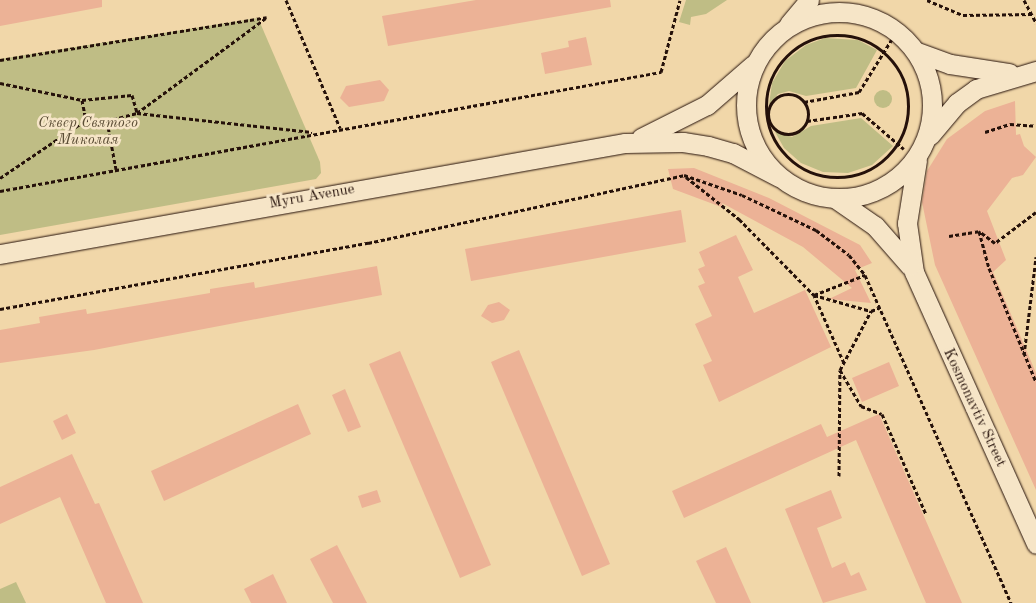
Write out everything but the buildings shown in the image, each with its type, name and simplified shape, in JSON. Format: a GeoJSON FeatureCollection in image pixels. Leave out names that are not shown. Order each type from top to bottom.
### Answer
{"type":"FeatureCollection","features":[{"type":"Feature","properties":{"kind":"main road"},"geometry":{"type":"LineString","coordinates":[[782,32],[809,0]]}},
{"type":"Feature","properties":{"kind":"main road"},"geometry":{"type":"LineString","coordinates":[[865,0],[917,52],[959,66],[1028,72]]}},
{"type":"Feature","properties":{"kind":"main road"},"geometry":{"type":"LineString","coordinates":[[782,32],[806,18],[832,12],[859,14],[891,27]]}},
{"type":"Feature","properties":{"kind":"main road","name":"Myru Avenue"},"geometry":{"type":"LineString","coordinates":[[626,143],[677,122],[707,105],[759,58],[782,32]]}},
{"type":"Feature","properties":{"kind":"main road","name":"Kosmonavtiv Street"},"geometry":{"type":"LineString","coordinates":[[914,272],[907,223],[932,95],[917,52]]}},
{"type":"Feature","properties":{"kind":"main road"},"geometry":{"type":"LineString","coordinates":[[759,58],[746,95],[747,122],[755,146],[779,177]]}},
{"type":"Feature","properties":{"kind":"main road"},"geometry":{"type":"LineString","coordinates":[[836,199],[879,190],[897,179],[957,103],[976,90],[1028,72]]}},
{"type":"Feature","properties":{"kind":"main road","name":"Myru Avenue"},"geometry":{"type":"LineString","coordinates":[[0,254],[626,143],[683,142],[708,146],[733,154],[806,193],[836,199]]}},
{"type":"Feature","properties":{"kind":"main road","name":"Kosmonavtiv Street"},"geometry":{"type":"LineString","coordinates":[[836,199],[881,232],[914,272],[1036,544]]}},
{"type":"Feature","properties":{"kind":"path"},"geometry":{"type":"LineString","coordinates":[[286,0],[340,128]]}},
{"type":"Feature","properties":{"kind":"path"},"geometry":{"type":"LineString","coordinates":[[0,191],[316,132],[661,72],[680,0]]}},
{"type":"Feature","properties":{"kind":"path"},"geometry":{"type":"LineString","coordinates":[[927,0],[963,15],[1032,14]]}},
{"type":"Feature","properties":{"kind":"path"},"geometry":{"type":"LineString","coordinates":[[1024,0],[1036,23]]}},
{"type":"Feature","properties":{"kind":"path"},"geometry":{"type":"LineString","coordinates":[[0,60],[267,17],[137,113]]}},
{"type":"Feature","properties":{"kind":"path"},"geometry":{"type":"LineString","coordinates":[[767,109],[785,95],[804,102],[859,92],[883,52],[891,27]]}},
{"type":"Feature","properties":{"kind":"path"},"geometry":{"type":"LineString","coordinates":[[846,35],[883,52],[902,79],[908,100],[906,123],[897,143],[883,159],[864,171],[827,176],[793,161],[778,146],[770,126],[767,109],[776,70],[806,42],[846,35]]}},
{"type":"Feature","properties":{"kind":"path"},"geometry":{"type":"LineString","coordinates":[[0,83],[82,100],[132,95],[137,113]]}},
{"type":"Feature","properties":{"kind":"path"},"geometry":{"type":"LineString","coordinates":[[82,100],[86,120]]}},
{"type":"Feature","properties":{"kind":"path"},"geometry":{"type":"LineString","coordinates":[[804,102],[807,121]]}},
{"type":"Feature","properties":{"kind":"path"},"geometry":{"type":"LineString","coordinates":[[770,126],[791,134],[807,121],[862,112],[897,143],[920,151]]}},
{"type":"Feature","properties":{"kind":"path"},"geometry":{"type":"LineString","coordinates":[[0,178],[86,120],[107,121],[137,113],[316,132]]}},
{"type":"Feature","properties":{"kind":"path"},"geometry":{"type":"LineString","coordinates":[[107,121],[116,169]]}},
{"type":"Feature","properties":{"kind":"path"},"geometry":{"type":"LineString","coordinates":[[985,132],[1010,124],[1036,126]]}},
{"type":"Feature","properties":{"kind":"path"},"geometry":{"type":"LineString","coordinates":[[684,175],[739,219],[814,295],[844,363]]}},
{"type":"Feature","properties":{"kind":"path"},"geometry":{"type":"LineString","coordinates":[[0,309],[368,243],[684,175],[742,195],[816,230],[850,255],[865,275],[1011,603]]}},
{"type":"Feature","properties":{"kind":"path"},"geometry":{"type":"LineString","coordinates":[[949,236],[979,232],[995,243],[1036,212]]}},
{"type":"Feature","properties":{"kind":"path"},"geometry":{"type":"LineString","coordinates":[[979,232],[989,268],[1036,382]]}},
{"type":"Feature","properties":{"kind":"path"},"geometry":{"type":"LineString","coordinates":[[1024,356],[1036,257]]}},
{"type":"Feature","properties":{"kind":"path"},"geometry":{"type":"LineString","coordinates":[[814,295],[865,275]]}},
{"type":"Feature","properties":{"kind":"path"},"geometry":{"type":"LineString","coordinates":[[814,295],[871,311],[879,308]]}},
{"type":"Feature","properties":{"kind":"path"},"geometry":{"type":"LineString","coordinates":[[839,476],[840,370],[871,311]]}},
{"type":"Feature","properties":{"kind":"path"},"geometry":{"type":"LineString","coordinates":[[840,370],[861,406],[882,414],[926,514]]}},
{"type":"Feature","properties":{"kind":"green space"},"geometry":{"type":"Polygon","coordinates":[[[686,0],[727,0],[706,14],[691,17],[690,25],[679,22],[686,0]]]}},
{"type":"Feature","properties":{"kind":"green space","name":"Сквер Святого Миколая"},"geometry":{"type":"Polygon","coordinates":[[[258,18],[320,162],[321,173],[316,179],[0,235],[0,59],[258,18]]]}},
{"type":"Feature","properties":{"kind":"green space"},"geometry":{"type":"Polygon","coordinates":[[[825,38],[858,40],[877,50],[856,88],[806,96],[789,91],[778,94],[769,105],[772,83],[785,61],[806,45],[825,38]]]}},
{"type":"Feature","properties":{"kind":"green space"},"geometry":{"type":"Polygon","coordinates":[[[883,90],[889,93],[892,99],[889,105],[883,108],[877,105],[874,99],[877,93],[883,90]]]}},
{"type":"Feature","properties":{"kind":"green space"},"geometry":{"type":"Polygon","coordinates":[[[861,118],[893,146],[872,165],[848,173],[823,172],[801,163],[784,148],[774,130],[792,137],[811,126],[861,118]]]}},
{"type":"Feature","properties":{"kind":"green space"},"geometry":{"type":"Polygon","coordinates":[[[16,582],[26,603],[0,603],[0,589],[16,582]]]}}]}
